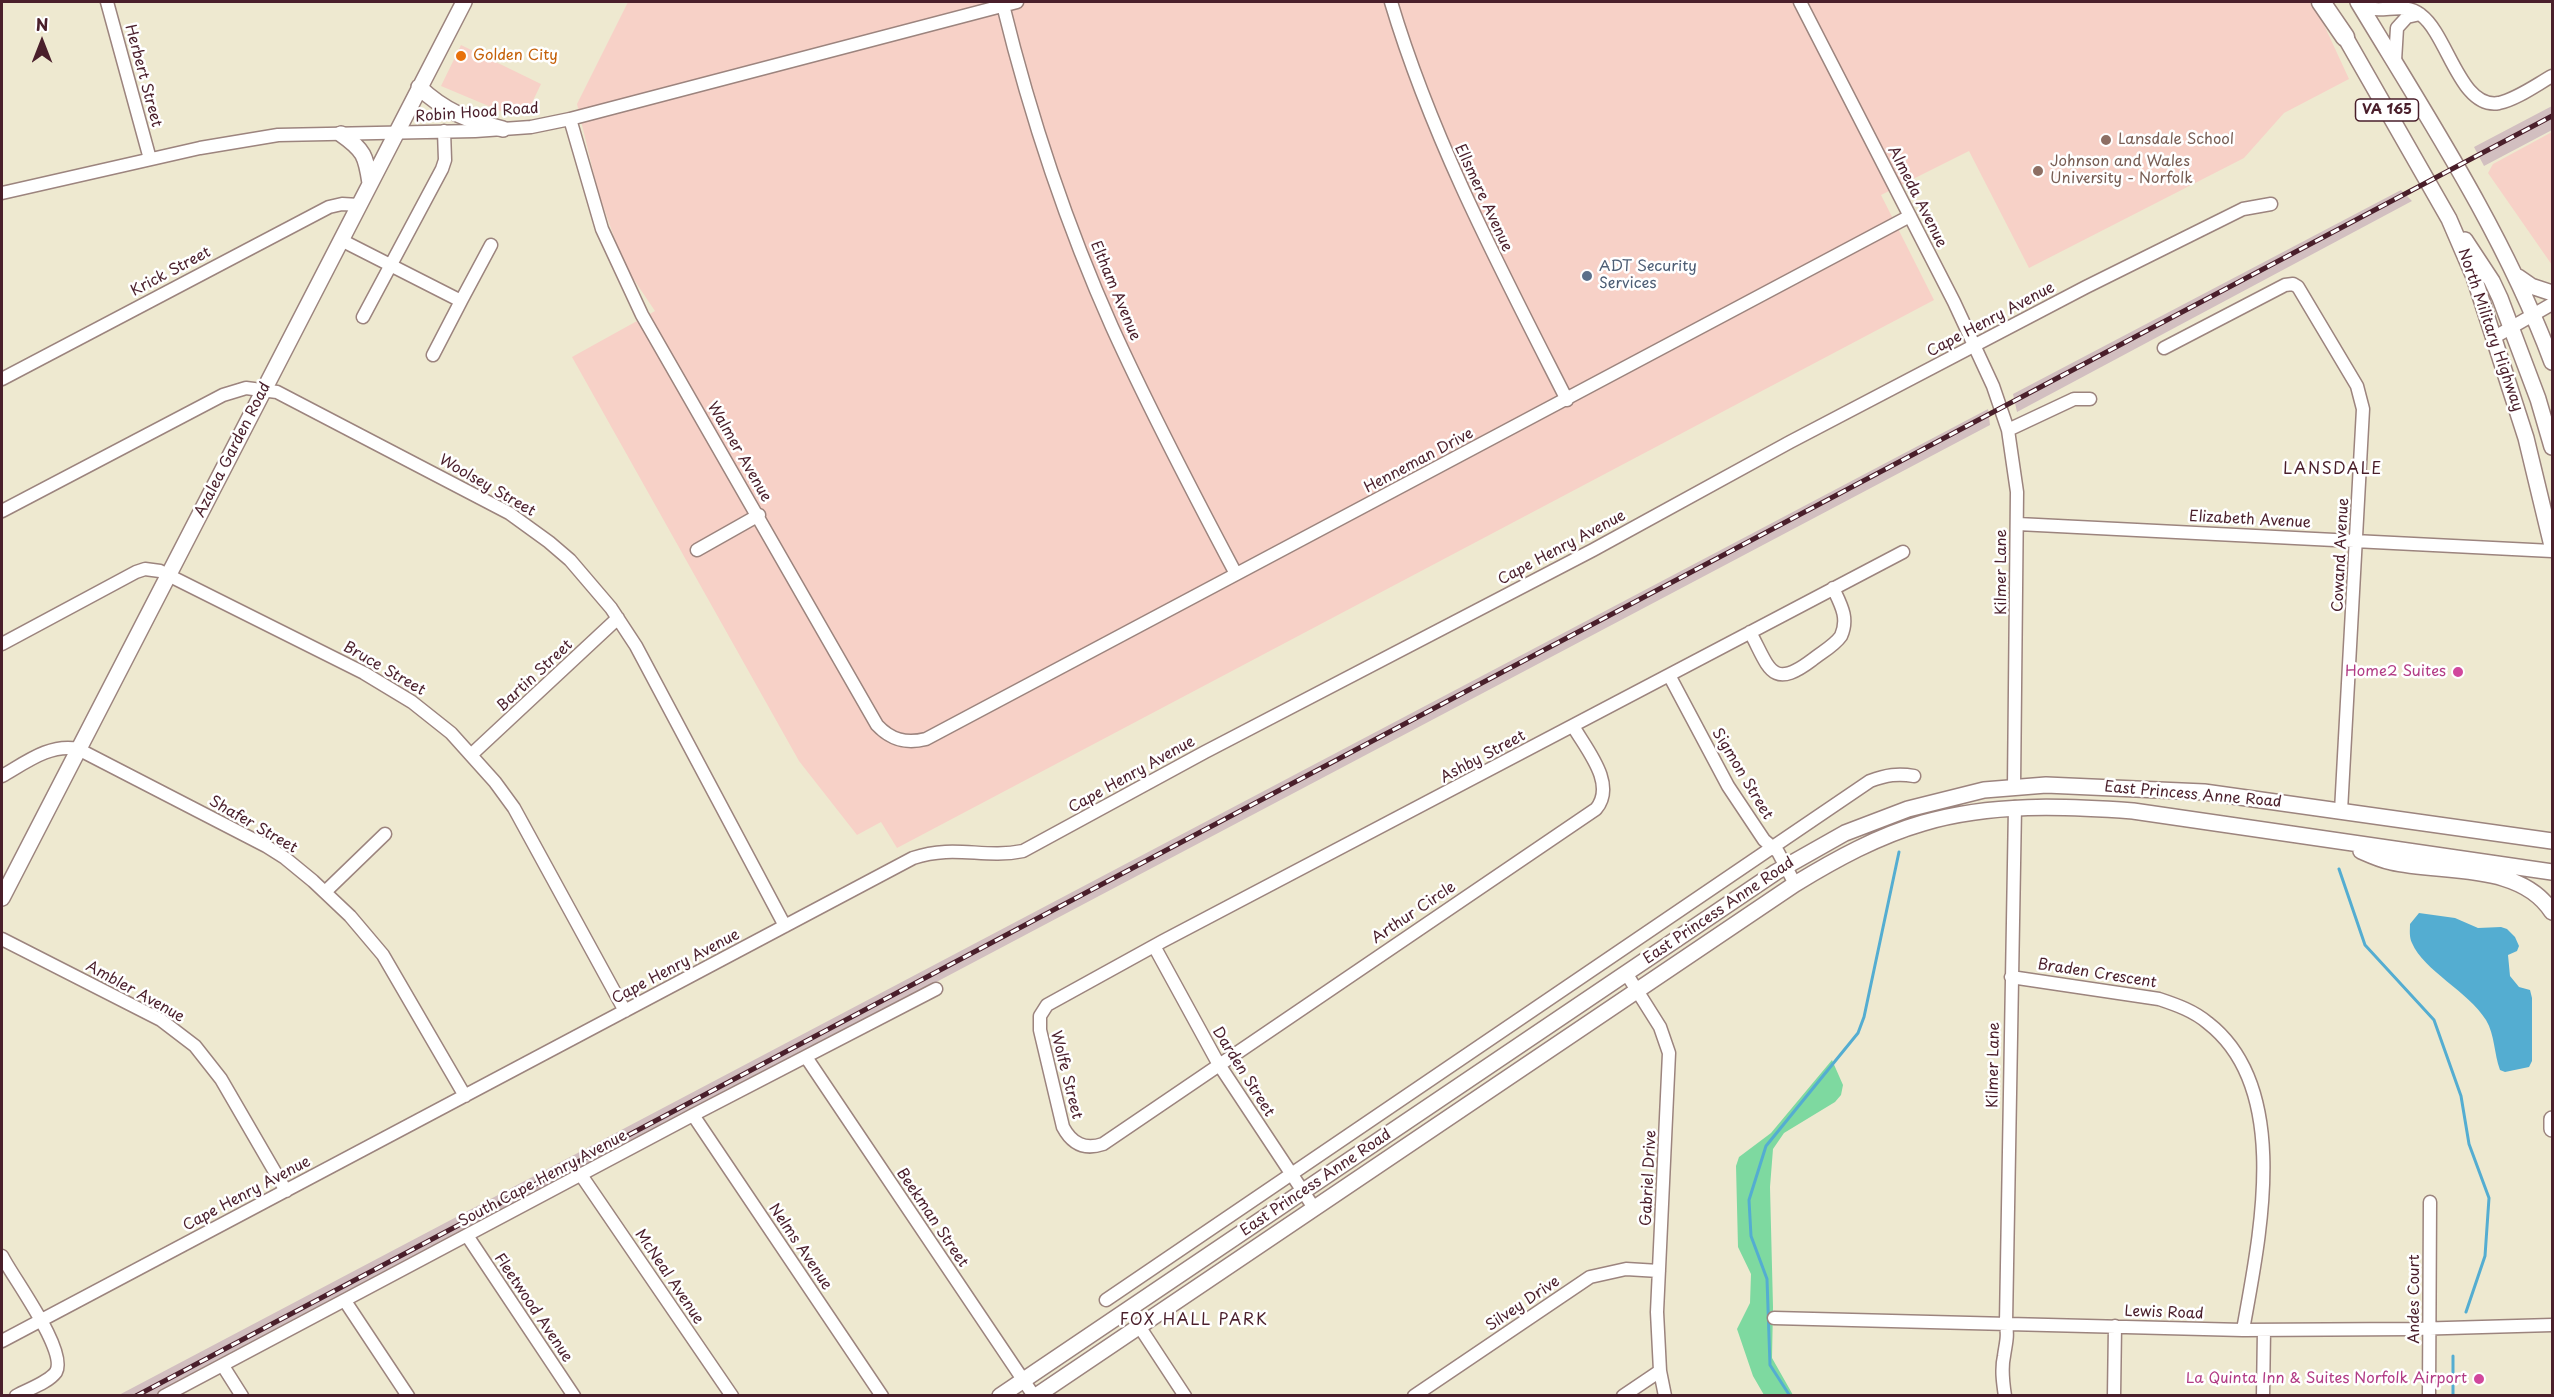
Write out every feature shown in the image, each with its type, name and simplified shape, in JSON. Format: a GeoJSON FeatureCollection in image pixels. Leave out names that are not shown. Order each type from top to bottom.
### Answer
{"type":"FeatureCollection","features":[{"type":"Feature","properties":{"kind":"highway"},"geometry":{"type":"LineString","coordinates":[[2321,2],[2345,37]]}},
{"type":"Feature","properties":{"kind":"main road","name":"Azalea Garden Road"},"geometry":{"type":"LineString","coordinates":[[2,898],[464,2]]}},
{"type":"Feature","properties":{"kind":"main road","name":"North Military Highway"},"geometry":{"type":"LineString","coordinates":[[2325,2],[2449,219],[2474,277],[2526,438],[2553,546]]}},
{"type":"Feature","properties":{"kind":"main road","name":"VA 165"},"geometry":{"type":"LineString","coordinates":[[2359,3],[2462,176],[2517,277],[2553,362]]}},
{"type":"Feature","properties":{"kind":"main road"},"geometry":{"type":"LineString","coordinates":[[419,87],[439,105],[461,117],[503,129]]}},
{"type":"Feature","properties":{"kind":"main road"},"geometry":{"type":"LineString","coordinates":[[341,134],[360,147],[366,159],[370,183]]}},
{"type":"Feature","properties":{"kind":"main road","name":"VA 165"},"geometry":{"type":"LineString","coordinates":[[2449,219],[2476,254],[2492,281],[2512,327],[2553,447]]}},
{"type":"Feature","properties":{"kind":"main road"},"geometry":{"type":"LineString","coordinates":[[2517,277],[2531,286],[2553,293]]}},
{"type":"Feature","properties":{"kind":"main road","name":"East Princess Anne Road"},"geometry":{"type":"LineString","coordinates":[[1035,1395],[1795,884],[1859,848],[1923,823],[1984,810],[2046,785],[2204,792],[2552,839]]}},
{"type":"Feature","properties":{"kind":"main road","name":"East Princess Anne Road"},"geometry":{"type":"LineString","coordinates":[[1000,1395],[1785,866],[1816,847],[1876,820],[1984,790],[2049,807],[2133,811],[2553,872]]}},
{"type":"Feature","properties":{"kind":"main road"},"geometry":{"type":"LineString","coordinates":[[2332,841],[2391,862],[2518,882],[2540,895],[2553,912]]}},
{"type":"Feature","properties":{"kind":"main road"},"geometry":{"type":"LineString","coordinates":[[2553,1119],[2553,1129]]}},
{"type":"Feature","properties":{"kind":"street","name":"Herbert Street"},"geometry":{"type":"LineString","coordinates":[[107,2],[150,159]]}},
{"type":"Feature","properties":{"kind":"street","name":"Robin Hood Road"},"geometry":{"type":"LineString","coordinates":[[2,193],[150,159],[278,135],[444,132],[531,127],[1017,2]]}},
{"type":"Feature","properties":{"kind":"street","name":"Ellsmere Avenue"},"geometry":{"type":"LineString","coordinates":[[1391,2],[1434,127],[1448,159],[1489,248],[1567,400]]}},
{"type":"Feature","properties":{"kind":"street","name":"Almeda Avenue"},"geometry":{"type":"LineString","coordinates":[[1800,2],[1910,216],[2002,408]]}},
{"type":"Feature","properties":{"kind":"street"},"geometry":{"type":"LineString","coordinates":[[2359,3],[2375,10],[2410,8],[2420,14],[2436,30],[2469,91],[2483,102],[2500,103],[2553,76]]}},
{"type":"Feature","properties":{"kind":"street","name":"Eltham Avenue"},"geometry":{"type":"LineString","coordinates":[[1002,5],[1045,152],[1111,325],[1174,457],[1236,574]]}},
{"type":"Feature","properties":{"kind":"street"},"geometry":{"type":"LineString","coordinates":[[2395,63],[2396,30],[2407,17],[2420,14]]}},
{"type":"Feature","properties":{"kind":"street","name":"Walmer Avenue"},"geometry":{"type":"LineString","coordinates":[[570,118],[593,202],[621,273],[654,336],[759,515],[877,725],[890,736],[907,742],[926,739],[942,730]]}},
{"type":"Feature","properties":{"kind":"street"},"geometry":{"type":"LineString","coordinates":[[363,317],[442,169],[445,160],[444,132]]}},
{"type":"Feature","properties":{"kind":"street","name":"Krick Street"},"geometry":{"type":"LineString","coordinates":[[2,379],[329,207],[342,204],[359,206]]}},
{"type":"Feature","properties":{"kind":"street","name":"Cape Henry Avenue"},"geometry":{"type":"LineString","coordinates":[[2,1341],[913,858],[946,850],[1002,854],[1023,851],[1973,346],[2242,209],[2271,204]]}},
{"type":"Feature","properties":{"kind":"street","name":"Henneman Drive"},"geometry":{"type":"LineString","coordinates":[[942,730],[1910,216]]}},
{"type":"Feature","properties":{"kind":"street"},"geometry":{"type":"LineString","coordinates":[[341,240],[460,301]]}},
{"type":"Feature","properties":{"kind":"street"},"geometry":{"type":"LineString","coordinates":[[433,355],[491,245]]}},
{"type":"Feature","properties":{"kind":"street","name":"Cowand Avenue"},"geometry":{"type":"LineString","coordinates":[[2164,348],[2285,285],[2293,284],[2298,287],[2357,386],[2363,409],[2341,811]]}},
{"type":"Feature","properties":{"kind":"street"},"geometry":{"type":"LineString","coordinates":[[2493,338],[2553,304]]}},
{"type":"Feature","properties":{"kind":"street","name":"Woolsey Street"},"geometry":{"type":"LineString","coordinates":[[2,511],[223,394],[246,388],[277,392],[402,456],[516,518],[549,542],[570,560],[618,618],[636,646],[785,926]]}},
{"type":"Feature","properties":{"kind":"street"},"geometry":{"type":"LineString","coordinates":[[2008,430],[2074,399],[2090,399]]}},
{"type":"Feature","properties":{"kind":"street","name":"Kilmer Lane"},"geometry":{"type":"LineString","coordinates":[[2002,408],[2016,470],[2018,524],[2006,1323],[2008,1342],[2003,1357],[2005,1395]]}},
{"type":"Feature","properties":{"kind":"street"},"geometry":{"type":"LineString","coordinates":[[697,550],[759,515]]}},
{"type":"Feature","properties":{"kind":"street","name":"Elizabeth Avenue"},"geometry":{"type":"LineString","coordinates":[[2018,524],[2553,551]]}},
{"type":"Feature","properties":{"kind":"street","name":"Ashby Street"},"geometry":{"type":"LineString","coordinates":[[1077,989],[1154,946],[1903,552]]}},
{"type":"Feature","properties":{"kind":"street","name":"Bruce Street"},"geometry":{"type":"LineString","coordinates":[[2,644],[136,572],[155,570],[391,688],[432,717],[472,754],[507,799],[531,836],[625,1011]]}},
{"type":"Feature","properties":{"kind":"street"},"geometry":{"type":"LineString","coordinates":[[1750,632],[1769,667],[1781,675],[1795,673],[1842,636],[1846,620],[1833,588]]}},
{"type":"Feature","properties":{"kind":"street","name":"Bartin Street"},"geometry":{"type":"LineString","coordinates":[[472,754],[618,618]]}},
{"type":"Feature","properties":{"kind":"street","name":"Sigmon Street"},"geometry":{"type":"LineString","coordinates":[[1669,675],[1728,786],[1764,840],[1773,847],[1795,884]]}},
{"type":"Feature","properties":{"kind":"street","name":"Arthur Circle"},"geometry":{"type":"LineString","coordinates":[[1172,1096],[1596,809],[1604,796],[1603,780],[1574,726]]}},
{"type":"Feature","properties":{"kind":"street"},"geometry":{"type":"LineString","coordinates":[[2,776],[50,750],[78,749]]}},
{"type":"Feature","properties":{"kind":"street","name":"Shafer Street"},"geometry":{"type":"LineString","coordinates":[[78,749],[266,846],[285,858],[325,892],[383,955],[465,1096]]}},
{"type":"Feature","properties":{"kind":"street"},"geometry":{"type":"LineString","coordinates":[[1106,1300],[1870,781],[1900,774],[1914,776]]}},
{"type":"Feature","properties":{"kind":"street"},"geometry":{"type":"LineString","coordinates":[[325,892],[385,834]]}},
{"type":"Feature","properties":{"kind":"street","name":"Ambler Avenue"},"geometry":{"type":"LineString","coordinates":[[2,939],[161,1020],[195,1046],[221,1079],[286,1191]]}},
{"type":"Feature","properties":{"kind":"street","name":"Darden Street"},"geometry":{"type":"LineString","coordinates":[[1154,946],[1218,1064],[1314,1208]]}},
{"type":"Feature","properties":{"kind":"street","name":"Gabriel Drive"},"geometry":{"type":"LineString","coordinates":[[1626,973],[1660,1027],[1669,1053],[1657,1335],[1665,1395]]}},
{"type":"Feature","properties":{"kind":"street","name":"Braden Crescent"},"geometry":{"type":"LineString","coordinates":[[2011,977],[2159,999],[2182,1007],[2207,1022],[2228,1042],[2247,1070],[2257,1100],[2263,1166],[2258,1242],[2243,1330]]}},
{"type":"Feature","properties":{"kind":"street","name":"Wolfe Street"},"geometry":{"type":"LineString","coordinates":[[1077,989],[1047,1005],[1042,1011],[1039,1024],[1063,1127],[1068,1136],[1088,1146],[1103,1144],[1172,1096]]}},
{"type":"Feature","properties":{"kind":"street","name":"South Cape Henry Avenue"},"geometry":{"type":"LineString","coordinates":[[164,1395],[223,1366],[693,1115],[936,990]]}},
{"type":"Feature","properties":{"kind":"street","name":"Beekman Street"},"geometry":{"type":"LineString","coordinates":[[806,1057],[1035,1395]]}},
{"type":"Feature","properties":{"kind":"street","name":"Nelms Avenue"},"geometry":{"type":"LineString","coordinates":[[693,1115],[882,1395]]}},
{"type":"Feature","properties":{"kind":"street","name":"McNeal Avenue"},"geometry":{"type":"LineString","coordinates":[[581,1175],[732,1395]]}},
{"type":"Feature","properties":{"kind":"street","name":"Andes Court"},"geometry":{"type":"LineString","coordinates":[[2429,1395],[2430,1203]]}},
{"type":"Feature","properties":{"kind":"street","name":"Fleetwood Avenue"},"geometry":{"type":"LineString","coordinates":[[468,1236],[574,1395]]}},
{"type":"Feature","properties":{"kind":"street"},"geometry":{"type":"LineString","coordinates":[[2,1256],[56,1350],[58,1365],[50,1378],[16,1395]]}},
{"type":"Feature","properties":{"kind":"street","name":"Silvey Drive"},"geometry":{"type":"LineString","coordinates":[[1414,1395],[1590,1277],[1626,1269],[1659,1271]]}},
{"type":"Feature","properties":{"kind":"street"},"geometry":{"type":"LineString","coordinates":[[345,1301],[408,1395]]}},
{"type":"Feature","properties":{"kind":"street","name":"Lewis Road"},"geometry":{"type":"LineString","coordinates":[[1774,1318],[2243,1330],[2430,1329],[2553,1325]]}},
{"type":"Feature","properties":{"kind":"street"},"geometry":{"type":"LineString","coordinates":[[1139,1326],[1185,1395]]}},
{"type":"Feature","properties":{"kind":"street"},"geometry":{"type":"LineString","coordinates":[[2114,1395],[2115,1326]]}},
{"type":"Feature","properties":{"kind":"street"},"geometry":{"type":"LineString","coordinates":[[2263,1395],[2264,1330]]}},
{"type":"Feature","properties":{"kind":"street"},"geometry":{"type":"LineString","coordinates":[[223,1366],[242,1395]]}},
{"type":"Feature","properties":{"kind":"street"},"geometry":{"type":"LineString","coordinates":[[1623,1395],[1660,1371]]}},
{"type":"Feature","properties":{"kind":"shaded area"},"geometry":{"type":"Polygon","coordinates":[[[628,2],[2309,2],[2319,14],[2349,79],[2284,113],[2244,158],[2029,268],[1969,151],[1881,195],[1934,300],[897,848],[881,822],[857,835],[799,761],[572,357],[655,311],[624,265],[598,192],[577,104],[628,2]]]}},
{"type":"Feature","properties":{"kind":"shaded area"},"geometry":{"type":"Polygon","coordinates":[[[461,45],[541,84],[528,111],[510,115],[441,86],[461,45]]]}},
{"type":"Feature","properties":{"kind":"shaded area"},"geometry":{"type":"Polygon","coordinates":[[[2552,106],[2552,130],[2484,166],[2474,147],[2552,106]]]}},
{"type":"Feature","properties":{"kind":"shaded area"},"geometry":{"type":"Polygon","coordinates":[[[2552,132],[2552,265],[2488,173],[2493,164],[2552,132]]]}},
{"type":"Feature","properties":{"kind":"shaded area"},"geometry":{"type":"Polygon","coordinates":[[[2401,190],[2412,201],[2017,412],[2013,394],[2401,190]]]}},
{"type":"Feature","properties":{"kind":"shaded area"},"geometry":{"type":"Polygon","coordinates":[[[1988,409],[1990,425],[155,1395],[117,1396],[1988,409]]]}},
{"type":"Feature","properties":{"kind":"green space"},"geometry":{"type":"Polygon","coordinates":[[[1832,1060],[1843,1085],[1841,1095],[1835,1102],[1784,1133],[1773,1149],[1770,1187],[1772,1358],[1793,1395],[1764,1395],[1753,1376],[1737,1329],[1750,1303],[1751,1274],[1738,1247],[1736,1166],[1739,1157],[1771,1133],[1832,1060]]]}},
{"type":"Feature","properties":{"kind":"water"},"geometry":{"type":"Polygon","coordinates":[[[2419,913],[2455,918],[2478,928],[2501,927],[2507,929],[2515,937],[2519,946],[2517,951],[2508,955],[2510,976],[2519,987],[2530,990],[2532,998],[2532,1061],[2529,1067],[2505,1072],[2500,1070],[2486,1020],[2469,1000],[2426,963],[2412,943],[2410,924],[2419,913]]]}},
{"type":"Feature","properties":{"kind":"waterway"},"geometry":{"type":"LineString","coordinates":[[1790,1396],[1770,1365],[1767,1279],[1751,1236],[1749,1200],[1766,1146],[1858,1033],[1864,1017],[1899,852]]}},
{"type":"Feature","properties":{"kind":"waterway"},"geometry":{"type":"LineString","coordinates":[[2339,869],[2365,945],[2434,1020],[2461,1096],[2469,1144],[2489,1198],[2485,1256],[2466,1312]]}},
{"type":"Feature","properties":{"kind":"waterway"},"geometry":{"type":"LineString","coordinates":[[2453,1356],[2453,1396]]}},
{"type":"Feature","properties":{"kind":"railway"},"geometry":{"type":"LineString","coordinates":[[136,1396],[2552,116]]}},
{"type":"Feature","properties":{"kind":"place","name":"Golden City"},"geometry":{"type":"Point","coordinates":[461,56]}},
{"type":"Feature","properties":{"kind":"place","name":"Lansdale School"},"geometry":{"type":"Point","coordinates":[2106,140]}},
{"type":"Feature","properties":{"kind":"place","name":"Johnson and Wales University - Norfolk"},"geometry":{"type":"Point","coordinates":[2038,171]}},
{"type":"Feature","properties":{"kind":"place","name":"ADT Security Services"},"geometry":{"type":"Point","coordinates":[1587,276]}},
{"type":"Feature","properties":{"kind":"place","name":"Home2 Suites"},"geometry":{"type":"Point","coordinates":[2458,672]}},
{"type":"Feature","properties":{"kind":"place","name":"La Quinta Inn & Suites Norfolk Airport"},"geometry":{"type":"Point","coordinates":[2479,1379]}},
{"type":"Feature","properties":{"kind":"district","name":"LANSDALE"},"geometry":{"type":"Point","coordinates":[2333,470]}},
{"type":"Feature","properties":{"kind":"district","name":"FOX HALL PARK"},"geometry":{"type":"Point","coordinates":[1194,1321]}}]}
